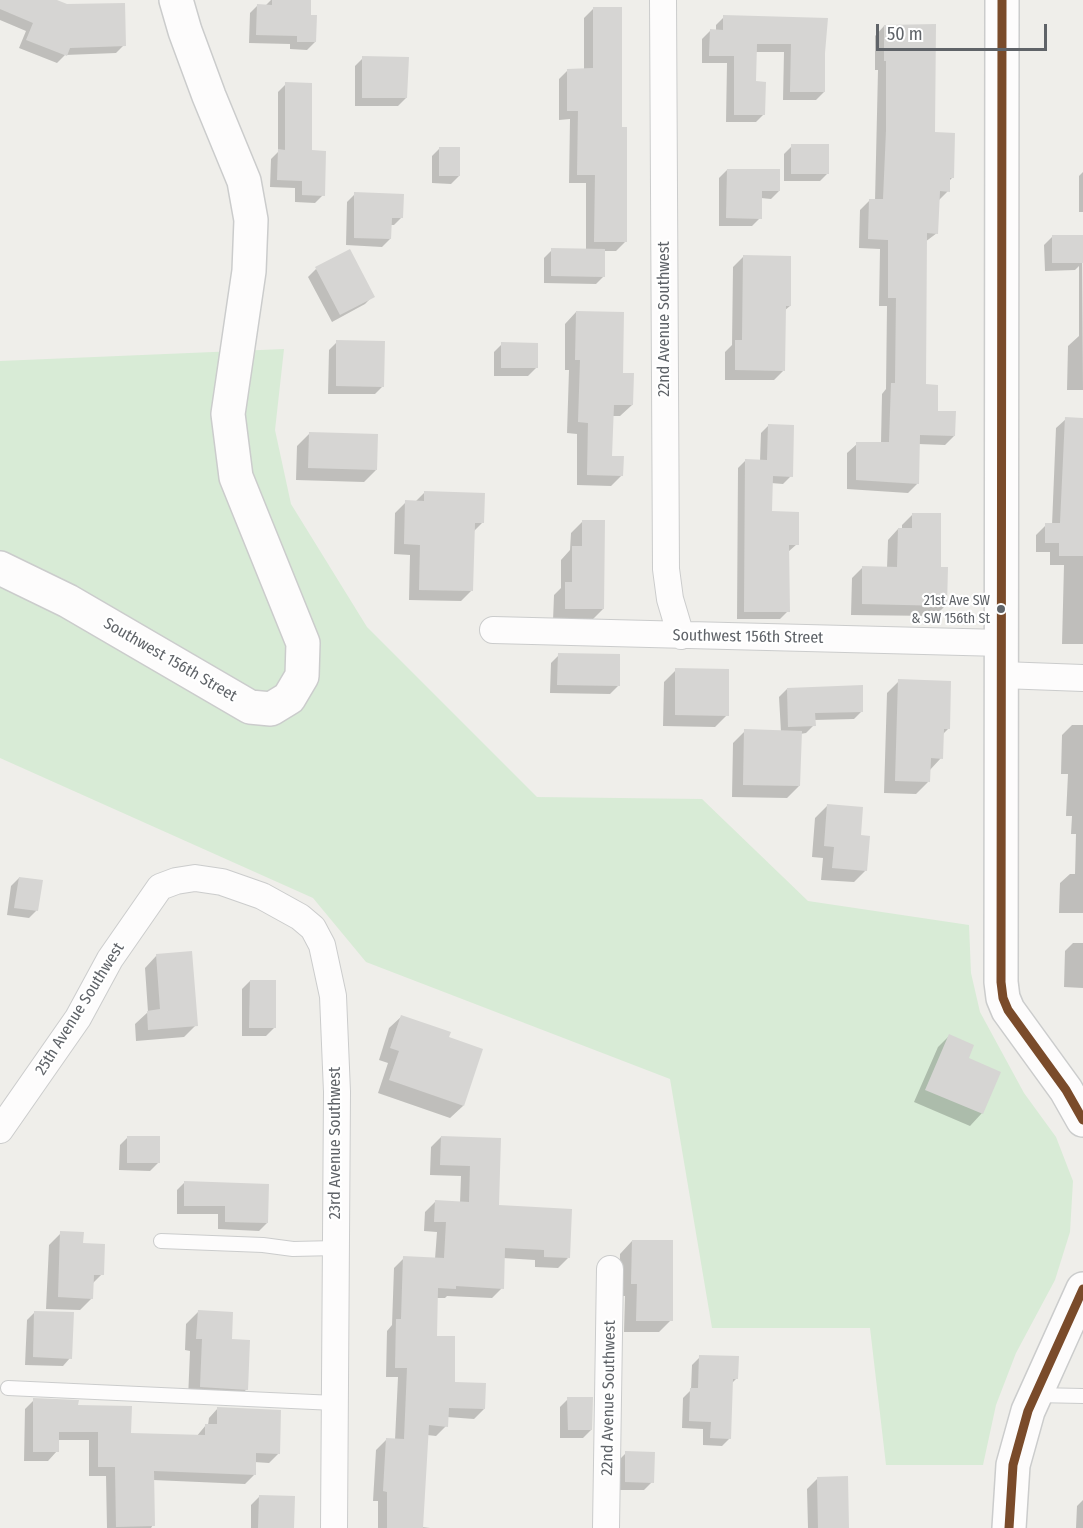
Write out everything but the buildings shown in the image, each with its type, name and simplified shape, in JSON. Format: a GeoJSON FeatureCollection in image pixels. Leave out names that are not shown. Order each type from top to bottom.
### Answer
{"type":"FeatureCollection","features":[{"type":"Feature","properties":{"kind":"street","name":"Southwest 156th Street"},"geometry":{"type":"LineString","coordinates":[[0,568],[68,601],[250,707],[271,709],[289,698],[302,676],[303,643],[236,477],[228,414],[249,271],[251,220],[244,181],[185,31],[176,0]]}},
{"type":"Feature","properties":{"kind":"street","name":"22nd Avenue Southwest"},"geometry":{"type":"LineString","coordinates":[[663,0],[666,569],[670,599],[681,636]]}},
{"type":"Feature","properties":{"kind":"street"},"geometry":{"type":"LineString","coordinates":[[1002,0],[1000,982],[1008,1010],[1066,1090],[1083,1120]]}},
{"type":"Feature","properties":{"kind":"street","name":"Southwest 156th Street"},"geometry":{"type":"LineString","coordinates":[[493,630],[1002,643]]}},
{"type":"Feature","properties":{"kind":"street"},"geometry":{"type":"LineString","coordinates":[[1002,675],[1083,678]]}},
{"type":"Feature","properties":{"kind":"street","name":"23rd Avenue Southwest"},"geometry":{"type":"LineString","coordinates":[[160,887],[176,881],[195,878],[222,882],[262,896],[300,917],[313,928],[322,945],[333,996],[337,1092],[334,1528]]}},
{"type":"Feature","properties":{"kind":"street","name":"25th Avenue Southwest"},"geometry":{"type":"LineString","coordinates":[[0,1130],[78,1018],[110,959],[160,887]]}},
{"type":"Feature","properties":{"kind":"street","name":"22nd Avenue Southwest"},"geometry":{"type":"LineString","coordinates":[[606,1528],[610,1269]]}},
{"type":"Feature","properties":{"kind":"street"},"geometry":{"type":"LineString","coordinates":[[1009,1528],[1013,1465],[1028,1411],[1083,1289]]}},
{"type":"Feature","properties":{"kind":"lane"},"geometry":{"type":"LineString","coordinates":[[161,1241],[263,1245],[293,1249],[336,1248]]}},
{"type":"Feature","properties":{"kind":"lane"},"geometry":{"type":"LineString","coordinates":[[8,1388],[334,1403]]}},
{"type":"Feature","properties":{"kind":"lane"},"geometry":{"type":"LineString","coordinates":[[1035,1395],[1083,1396]]}},
{"type":"Feature","properties":{"kind":"green space"},"geometry":{"type":"Polygon","coordinates":[[[284,349],[275,430],[291,504],[367,627],[537,797],[702,799],[808,901],[969,925],[971,973],[980,1012],[1024,1093],[1056,1137],[1073,1181],[1070,1232],[1055,1280],[1016,1353],[996,1405],[983,1465],[886,1465],[870,1328],[712,1328],[670,1079],[366,962],[313,898],[0,758],[0,361],[284,349]]]}},
{"type":"Feature","properties":{"kind":"transit line"},"geometry":{"type":"LineString","coordinates":[[1002,0],[1001,982],[1003,998],[1008,1010],[1066,1090],[1083,1120]]}},
{"type":"Feature","properties":{"kind":"transit line"},"geometry":{"type":"LineString","coordinates":[[1009,1528],[1013,1465],[1028,1411],[1083,1289]]}},
{"type":"Feature","properties":{"kind":"place","name":"21st Ave SW & SW 156th St"},"geometry":{"type":"Point","coordinates":[1001,609]}}]}
